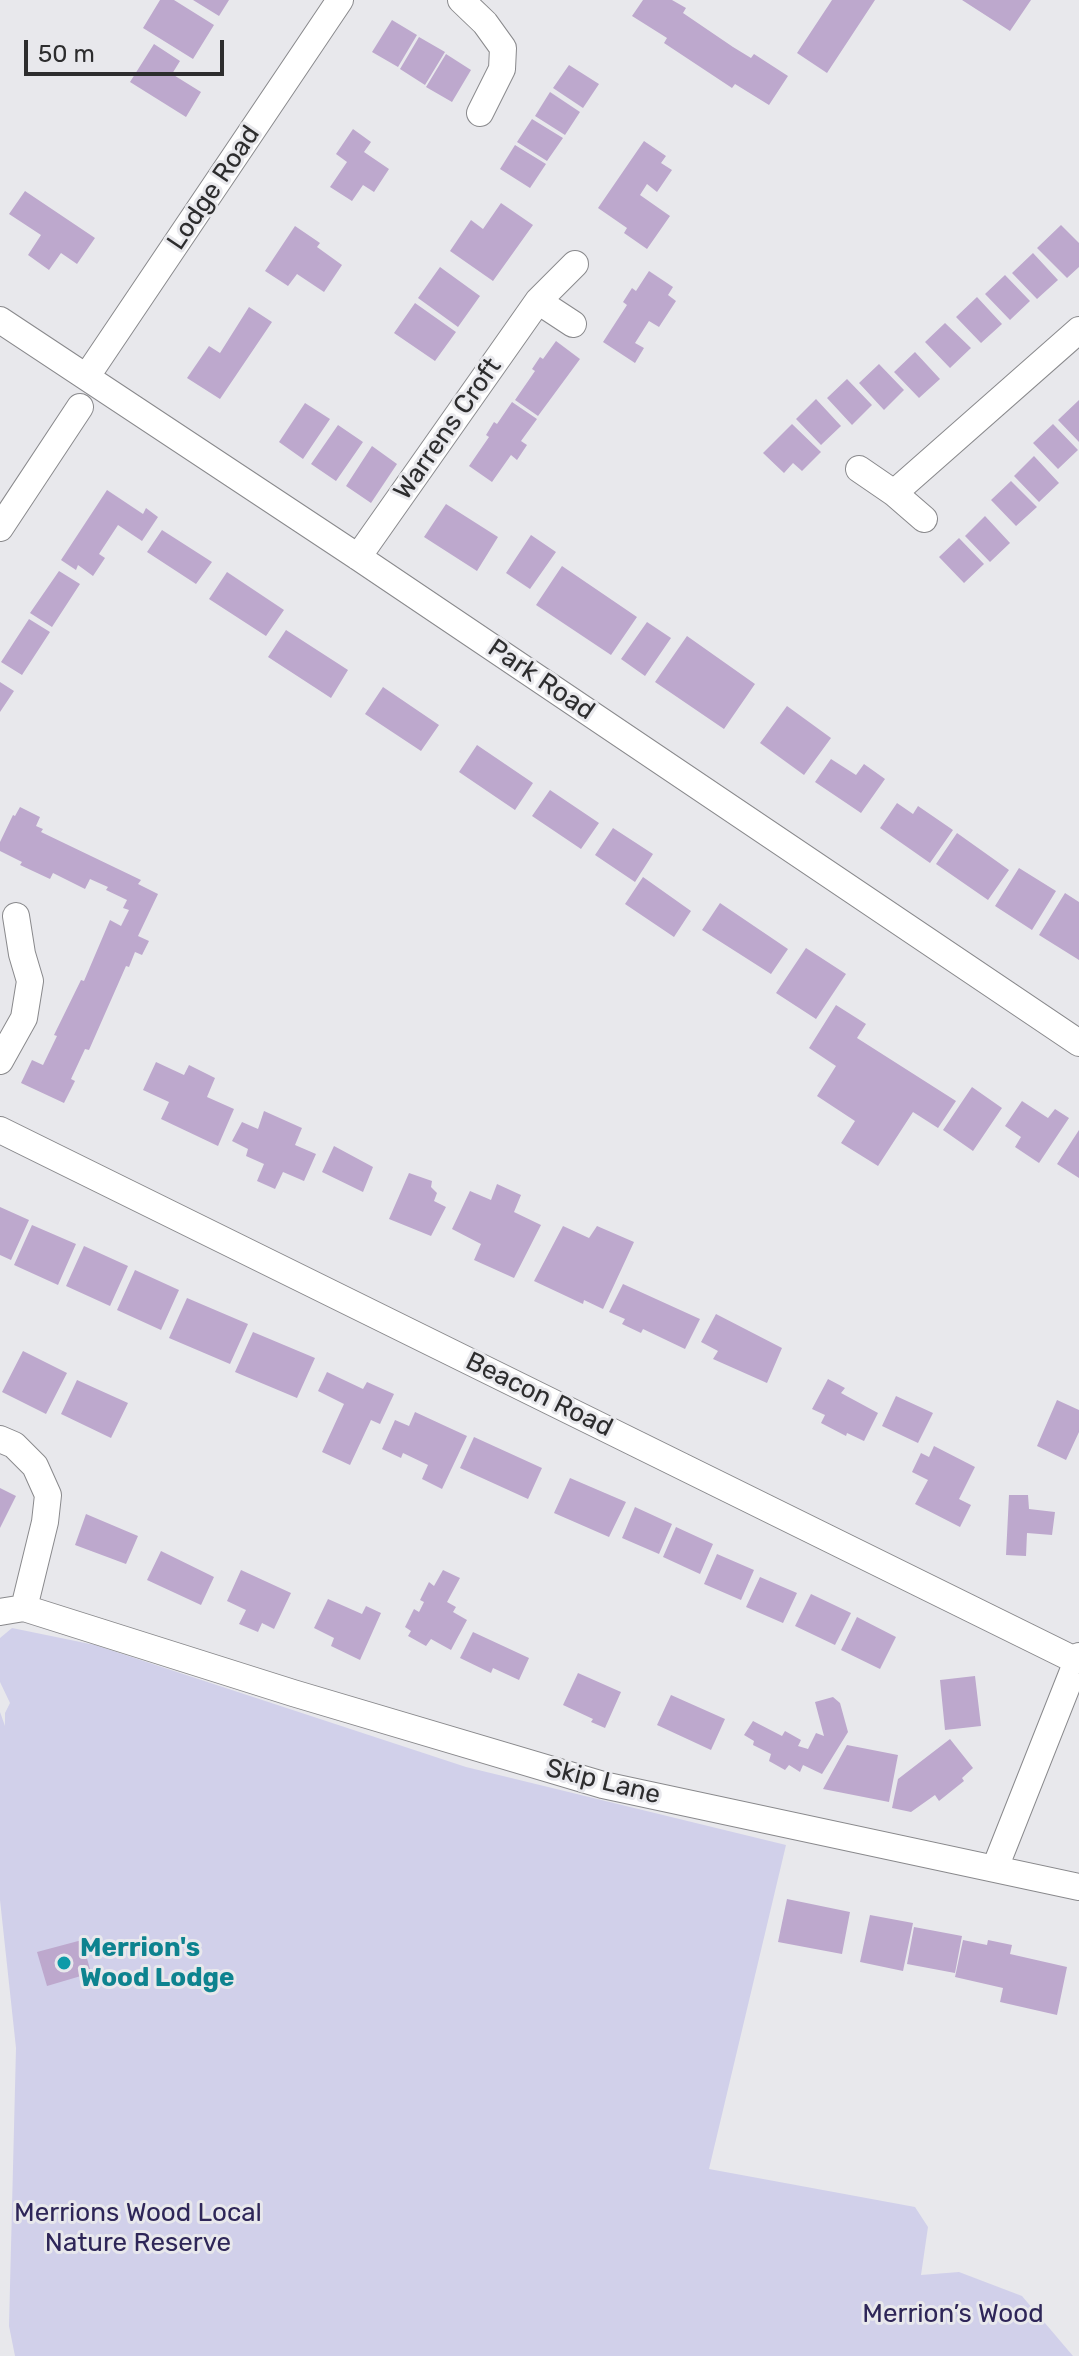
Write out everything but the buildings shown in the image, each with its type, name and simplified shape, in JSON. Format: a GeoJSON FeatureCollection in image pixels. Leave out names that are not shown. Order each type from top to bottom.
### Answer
{"type":"FeatureCollection","features":[{"type":"Feature","properties":{"kind":"street","name":"Lodge Road"},"geometry":{"type":"LineString","coordinates":[[87,376],[340,0]]}},
{"type":"Feature","properties":{"kind":"street"},"geometry":{"type":"LineString","coordinates":[[461,0],[485,23],[503,48],[502,69],[480,113]]}},
{"type":"Feature","properties":{"kind":"street","name":"Warrens Croft"},"geometry":{"type":"LineString","coordinates":[[358,557],[538,301],[575,264]]}},
{"type":"Feature","properties":{"kind":"street"},"geometry":{"type":"LineString","coordinates":[[538,301],[573,324]]}},
{"type":"Feature","properties":{"kind":"street","name":"Park Road"},"geometry":{"type":"LineString","coordinates":[[0,320],[1079,1043]]}},
{"type":"Feature","properties":{"kind":"street"},"geometry":{"type":"LineString","coordinates":[[894,493],[1079,330]]}},
{"type":"Feature","properties":{"kind":"street"},"geometry":{"type":"LineString","coordinates":[[0,528],[80,407]]}},
{"type":"Feature","properties":{"kind":"street"},"geometry":{"type":"LineString","coordinates":[[859,469],[924,519]]}},
{"type":"Feature","properties":{"kind":"street"},"geometry":{"type":"LineString","coordinates":[[0,1061],[24,1018],[30,981],[11,951],[16,916]]}},
{"type":"Feature","properties":{"kind":"street","name":"Beacon Road"},"geometry":{"type":"LineString","coordinates":[[0,1130],[1078,1658]]}},
{"type":"Feature","properties":{"kind":"street"},"geometry":{"type":"LineString","coordinates":[[0,1439],[14,1445],[35,1466],[48,1495],[45,1522],[12,1610]]}},
{"type":"Feature","properties":{"kind":"street","name":"Skip Lane"},"geometry":{"type":"LineString","coordinates":[[12,1610],[603,1785],[1079,1887]]}},
{"type":"Feature","properties":{"kind":"street"},"geometry":{"type":"LineString","coordinates":[[995,1868],[1078,1658]]}},
{"type":"Feature","properties":{"kind":"green space"},"geometry":{"type":"Polygon","coordinates":[[[12,1628],[95,1645],[466,1767],[786,1845],[709,2169],[915,2207],[928,2227],[921,2275],[959,2272],[1022,2296],[1073,2356],[15,2356],[9,2326],[16,2048],[0,1900],[0,1712],[5,1726],[5,1713],[10,1703],[0,1682],[0,1638],[12,1628]]]}},
{"type":"Feature","properties":{"kind":"place","name":"Merrion's Wood Lodge"},"geometry":{"type":"Point","coordinates":[64,1963]}},
{"type":"Feature","properties":{"kind":"park label","name":"Merrions Wood Local Nature Reserve"},"geometry":{"type":"Point","coordinates":[138,2228]}},
{"type":"Feature","properties":{"kind":"park label","name":"Merrion’s Wood"},"geometry":{"type":"Point","coordinates":[953,2314]}}]}
